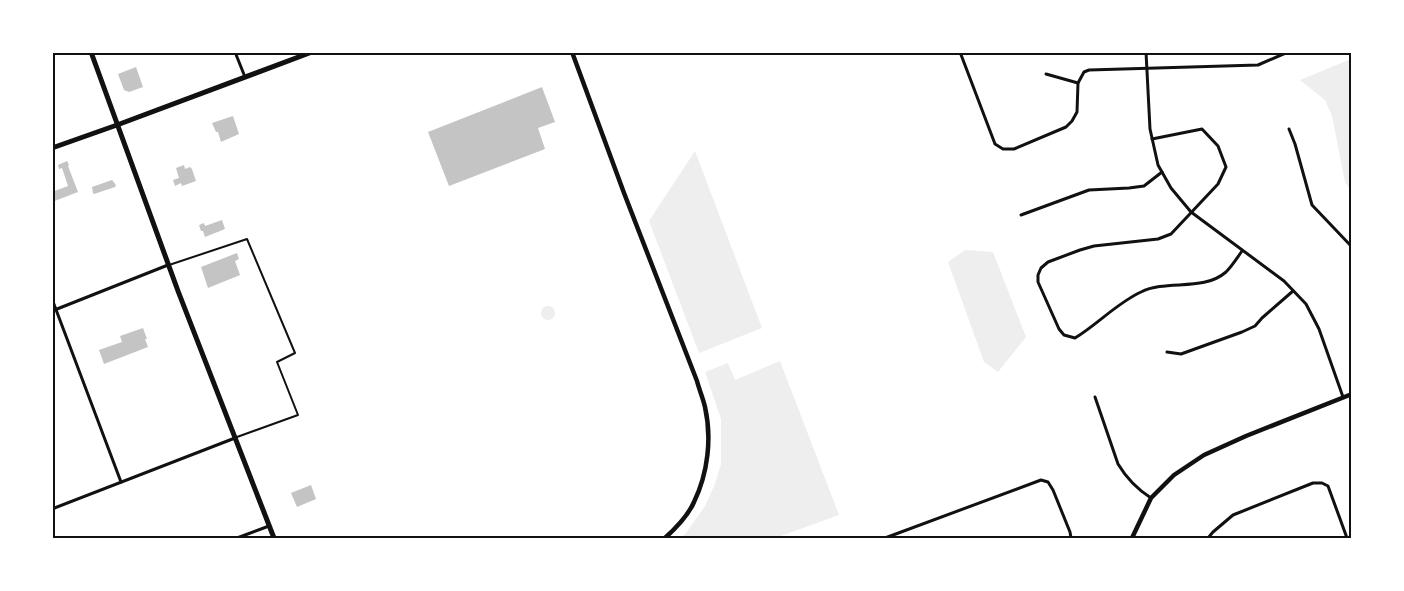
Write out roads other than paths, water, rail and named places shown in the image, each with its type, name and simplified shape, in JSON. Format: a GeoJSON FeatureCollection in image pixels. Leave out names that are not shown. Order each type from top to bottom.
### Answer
{"type":"FeatureCollection","features":[{"type":"Feature","properties":{"kind":"main road"},"geometry":{"type":"LineString","coordinates":[[91,52],[169,265],[274,538]]}},
{"type":"Feature","properties":{"kind":"main road"},"geometry":{"type":"LineString","coordinates":[[52,148],[312,52]]}},
{"type":"Feature","properties":{"kind":"street"},"geometry":{"type":"LineString","coordinates":[[235,52],[245,78]]}},
{"type":"Feature","properties":{"kind":"street"},"geometry":{"type":"LineString","coordinates":[[572,52],[624,194],[697,381],[705,407],[708,451],[704,475],[694,503],[679,524],[665,538]]}},
{"type":"Feature","properties":{"kind":"street"},"geometry":{"type":"LineString","coordinates":[[960,52],[995,144],[1003,149],[1014,149],[1066,127],[1077,112],[1078,83],[1084,72],[1089,70],[1240,66],[1258,64],[1288,52]]}},
{"type":"Feature","properties":{"kind":"street"},"geometry":{"type":"LineString","coordinates":[[1146,52],[1150,129],[1158,165],[1171,188],[1191,212],[1284,281],[1306,304],[1319,329],[1343,397]]}},
{"type":"Feature","properties":{"kind":"street"},"geometry":{"type":"LineString","coordinates":[[1046,74],[1078,83]]}},
{"type":"Feature","properties":{"kind":"street"},"geometry":{"type":"LineString","coordinates":[[1152,139],[1202,129],[1218,146],[1226,167],[1218,184],[1171,234],[1164,238],[1094,246],[1048,262],[1041,268],[1038,282],[1059,329],[1064,335],[1075,338],[1142,291],[1162,286],[1209,282],[1226,272],[1242,251]]}},
{"type":"Feature","properties":{"kind":"street"},"geometry":{"type":"LineString","coordinates":[[1289,129],[1312,205],[1352,247]]}},
{"type":"Feature","properties":{"kind":"street"},"geometry":{"type":"LineString","coordinates":[[1021,215],[1090,190],[1144,186],[1162,172]]}},
{"type":"Feature","properties":{"kind":"street"},"geometry":{"type":"LineString","coordinates":[[54,310],[169,265]]}},
{"type":"Feature","properties":{"kind":"street"},"geometry":{"type":"LineString","coordinates":[[1167,352],[1181,354],[1255,326],[1293,291]]}},
{"type":"Feature","properties":{"kind":"street"},"geometry":{"type":"LineString","coordinates":[[52,299],[54,310],[121,482]]}},
{"type":"Feature","properties":{"kind":"street"},"geometry":{"type":"LineString","coordinates":[[1132,538],[1151,498],[1174,475],[1204,455],[1246,436],[1352,394]]}},
{"type":"Feature","properties":{"kind":"street"},"geometry":{"type":"LineString","coordinates":[[1095,396],[1118,464],[1124,474],[1138,489],[1151,498]]}},
{"type":"Feature","properties":{"kind":"street"},"geometry":{"type":"LineString","coordinates":[[52,509],[235,438]]}},
{"type":"Feature","properties":{"kind":"street"},"geometry":{"type":"LineString","coordinates":[[885,538],[1040,480],[1048,482],[1053,490],[1071,538]]}},
{"type":"Feature","properties":{"kind":"street"},"geometry":{"type":"LineString","coordinates":[[1208,538],[1233,514],[1313,483],[1322,483],[1328,486],[1347,538]]}},
{"type":"Feature","properties":{"kind":"street"},"geometry":{"type":"LineString","coordinates":[[237,538],[270,526]]}},
{"type":"Feature","properties":{"kind":"lane"},"geometry":{"type":"LineString","coordinates":[[169,265],[247,239],[295,353],[277,362],[298,415],[235,438]]}}]}
